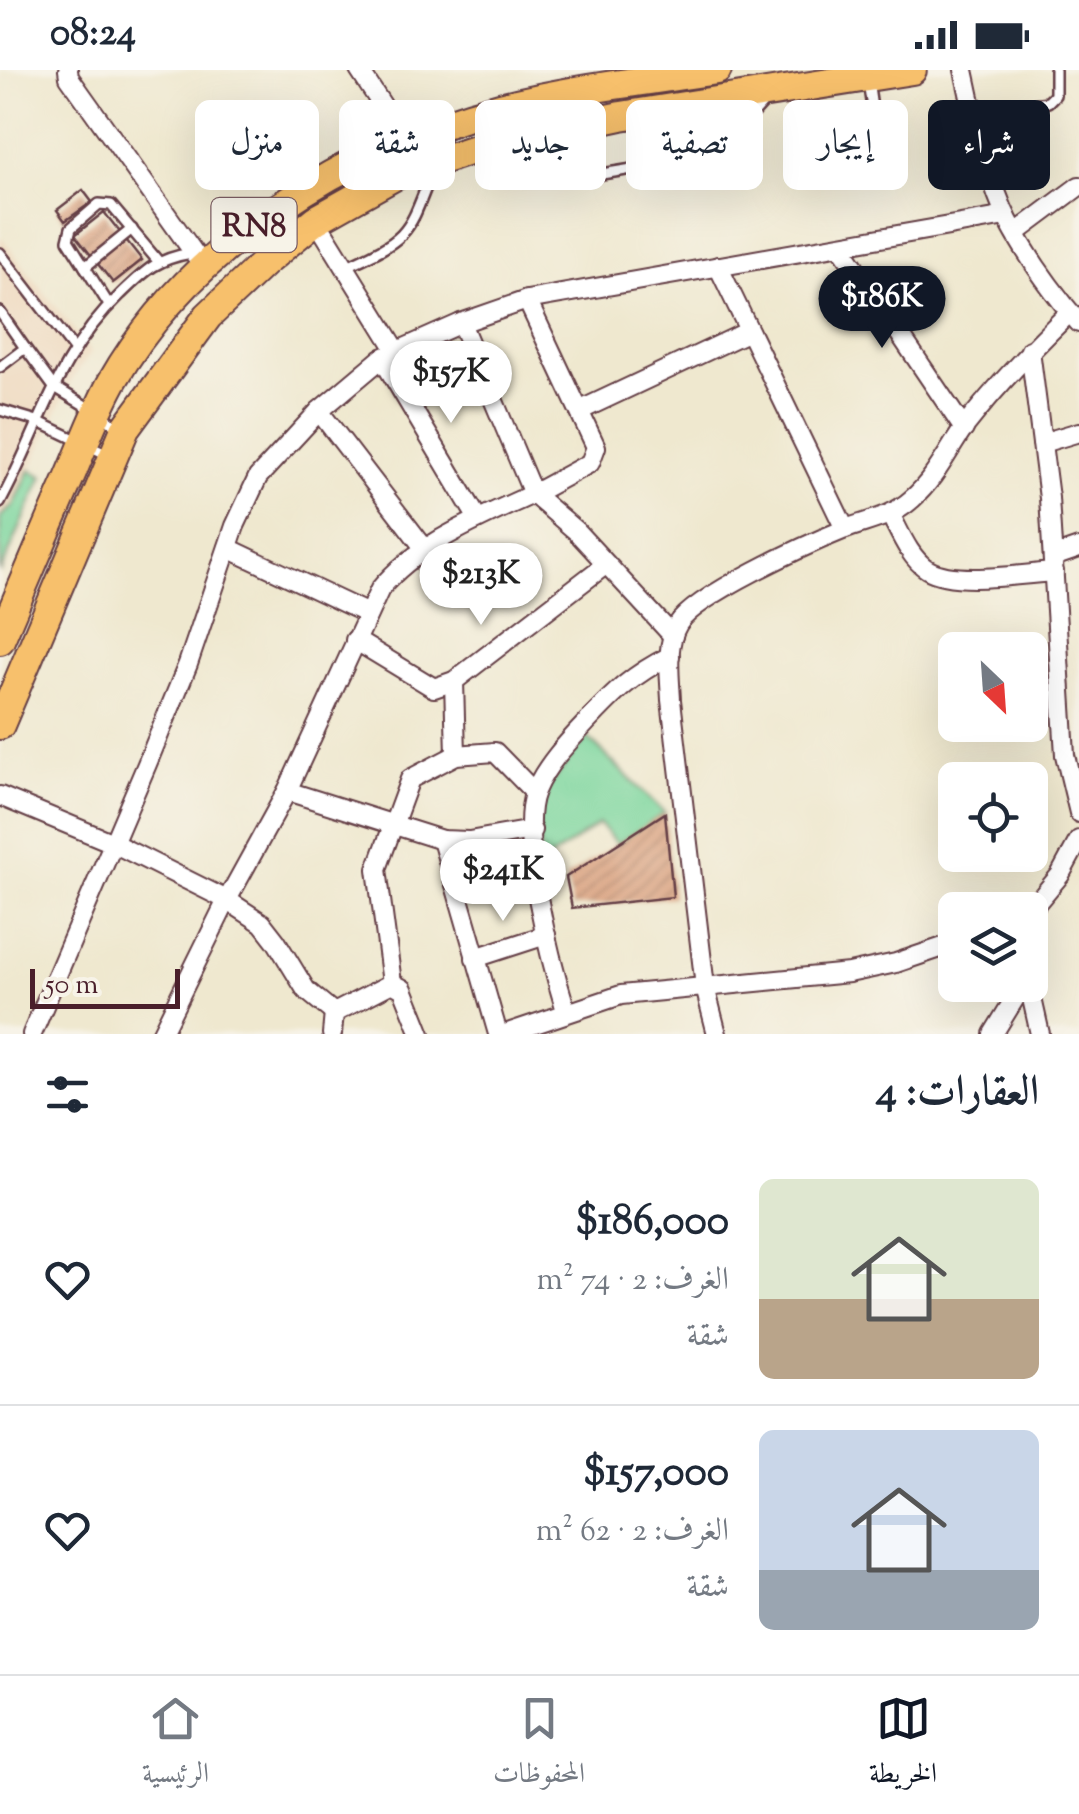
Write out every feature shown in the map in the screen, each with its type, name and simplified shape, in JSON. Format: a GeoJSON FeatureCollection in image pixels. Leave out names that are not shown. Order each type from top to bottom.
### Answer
{"type":"FeatureCollection","features":[{"type":"Feature","properties":{"kind":"main road","name":"RN8"},"geometry":{"type":"LineString","coordinates":[[455,128],[501,107],[718,70]]}},
{"type":"Feature","properties":{"kind":"main road","name":"RN8"},"geometry":{"type":"LineString","coordinates":[[606,119],[773,92],[811,78],[868,78],[912,70]]}},
{"type":"Feature","properties":{"kind":"main road","name":"RN8"},"geometry":{"type":"LineString","coordinates":[[0,640],[112,382],[199,260],[283,204],[339,180]]}},
{"type":"Feature","properties":{"kind":"main road","name":"RN8"},"geometry":{"type":"LineString","coordinates":[[0,725],[125,430],[208,316],[265,262],[352,190]]}},
{"type":"Feature","properties":{"kind":"street"},"geometry":{"type":"LineString","coordinates":[[68,70],[69,77],[199,260]]}},
{"type":"Feature","properties":{"kind":"street"},"geometry":{"type":"LineString","coordinates":[[359,70],[372,100]]}},
{"type":"Feature","properties":{"kind":"street"},"geometry":{"type":"LineString","coordinates":[[964,70],[970,100]]}},
{"type":"Feature","properties":{"kind":"street"},"geometry":{"type":"LineString","coordinates":[[32,1034],[188,664],[228,548],[258,477],[320,411],[390,354],[460,322],[526,300],[718,266],[1011,224],[1079,186]]}},
{"type":"Feature","properties":{"kind":"street"},"geometry":{"type":"LineString","coordinates":[[717,1034],[705,987],[683,820],[671,700],[672,636],[679,622],[738,580],[845,529],[891,516],[931,479],[964,429],[1030,350],[1074,318],[1011,224],[999,190]]}},
{"type":"Feature","properties":{"kind":"street"},"geometry":{"type":"LineString","coordinates":[[316,220],[345,267],[478,519]]}},
{"type":"Feature","properties":{"kind":"street"},"geometry":{"type":"LineString","coordinates":[[841,247],[964,429]]}},
{"type":"Feature","properties":{"kind":"street"},"geometry":{"type":"LineString","coordinates":[[718,266],[845,529]]}},
{"type":"Feature","properties":{"kind":"street"},"geometry":{"type":"LineString","coordinates":[[161,1034],[287,791],[380,589],[396,569],[424,549],[581,470],[595,455],[581,410],[526,300]]}},
{"type":"Feature","properties":{"kind":"street"},"geometry":{"type":"LineString","coordinates":[[460,322],[533,494],[576,531],[672,636]]}},
{"type":"Feature","properties":{"kind":"street"},"geometry":{"type":"LineString","coordinates":[[581,410],[749,331]]}},
{"type":"Feature","properties":{"kind":"street"},"geometry":{"type":"LineString","coordinates":[[1030,350],[1079,813]]}},
{"type":"Feature","properties":{"kind":"street"},"geometry":{"type":"LineString","coordinates":[[320,411],[424,549]]}},
{"type":"Feature","properties":{"kind":"street"},"geometry":{"type":"LineString","coordinates":[[1042,442],[1079,432]]}},
{"type":"Feature","properties":{"kind":"street"},"geometry":{"type":"LineString","coordinates":[[891,516],[911,551],[928,570],[944,575],[978,577],[1054,564],[1079,548]]}},
{"type":"Feature","properties":{"kind":"street"},"geometry":{"type":"LineString","coordinates":[[228,548],[368,614]]}},
{"type":"Feature","properties":{"kind":"street"},"geometry":{"type":"LineString","coordinates":[[355,640],[434,688],[454,681],[606,565]]}},
{"type":"Feature","properties":{"kind":"street"},"geometry":{"type":"LineString","coordinates":[[566,1011],[536,882],[534,792],[562,750],[625,682],[670,656]]}},
{"type":"Feature","properties":{"kind":"street"},"geometry":{"type":"LineString","coordinates":[[454,681],[456,755]]}},
{"type":"Feature","properties":{"kind":"street"},"geometry":{"type":"LineString","coordinates":[[392,984],[377,869],[410,778],[456,755],[495,752],[534,792]]}},
{"type":"Feature","properties":{"kind":"street"},"geometry":{"type":"LineString","coordinates":[[287,791],[442,840],[469,842],[532,830]]}},
{"type":"Feature","properties":{"kind":"street"},"geometry":{"type":"LineString","coordinates":[[0,796],[112,843],[228,900],[262,923],[306,990],[334,1014]]}},
{"type":"Feature","properties":{"kind":"street"},"geometry":{"type":"LineString","coordinates":[[442,840],[498,1034]]}},
{"type":"Feature","properties":{"kind":"street"},"geometry":{"type":"LineString","coordinates":[[1045,892],[1060,875],[1079,840]]}},
{"type":"Feature","properties":{"kind":"street"},"geometry":{"type":"LineString","coordinates":[[474,958],[546,935]]}},
{"type":"Feature","properties":{"kind":"street"},"geometry":{"type":"LineString","coordinates":[[516,1032],[566,1011],[621,995],[849,973],[938,949]]}},
{"type":"Feature","properties":{"kind":"street"},"geometry":{"type":"LineString","coordinates":[[334,1014],[392,984]]}},
{"type":"Feature","properties":{"kind":"street"},"geometry":{"type":"LineString","coordinates":[[392,984],[402,989],[420,1034]]}},
{"type":"Feature","properties":{"kind":"street"},"geometry":{"type":"LineString","coordinates":[[993,1034],[1015,1002]]}},
{"type":"Feature","properties":{"kind":"street"},"geometry":{"type":"LineString","coordinates":[[1031,1002],[1040,1034]]}},
{"type":"Feature","properties":{"kind":"street"},"geometry":{"type":"LineString","coordinates":[[332,1034],[334,1014]]}},
{"type":"Feature","properties":{"kind":"lane"},"geometry":{"type":"LineString","coordinates":[[1050,100],[1055,96],[1055,70]]}},
{"type":"Feature","properties":{"kind":"lane"},"geometry":{"type":"LineString","coordinates":[[868,78],[869,100]]}},
{"type":"Feature","properties":{"kind":"lane"},"geometry":{"type":"LineString","coordinates":[[606,174],[698,161],[723,148],[773,92]]}},
{"type":"Feature","properties":{"kind":"lane"},"geometry":{"type":"LineString","coordinates":[[345,267],[391,246],[406,234],[425,190]]}},
{"type":"Feature","properties":{"kind":"lane"},"geometry":{"type":"LineString","coordinates":[[109,305],[68,236],[72,228],[99,204],[111,205],[158,261]]}},
{"type":"Feature","properties":{"kind":"lane"},"geometry":{"type":"LineString","coordinates":[[85,267],[132,229]]}},
{"type":"Feature","properties":{"kind":"lane"},"geometry":{"type":"LineString","coordinates":[[0,253],[73,348]]}},
{"type":"Feature","properties":{"kind":"lane"},"geometry":{"type":"LineString","coordinates":[[0,503],[73,348],[109,305],[158,261],[199,260]]}},
{"type":"Feature","properties":{"kind":"lane"},"geometry":{"type":"LineString","coordinates":[[0,312],[53,386],[125,430]]}},
{"type":"Feature","properties":{"kind":"lane"},"geometry":{"type":"LineString","coordinates":[[0,367],[25,348]]}},
{"type":"Feature","properties":{"kind":"lane"},"geometry":{"type":"LineString","coordinates":[[0,410],[37,422],[112,457]]}},
{"type":"Feature","properties":{"kind":"shaded area"},"geometry":{"type":"Polygon","coordinates":[[[0,236],[91,352],[71,381],[14,505],[0,517],[0,236]]]}},
{"type":"Feature","properties":{"kind":"green space"},"geometry":{"type":"Polygon","coordinates":[[[30,470],[43,476],[0,573],[0,517],[14,505],[30,470]]]}},
{"type":"Feature","properties":{"kind":"green space"},"geometry":{"type":"Polygon","coordinates":[[[587,737],[665,813],[617,844],[599,824],[541,864],[538,812],[548,787],[587,737]]]}},
{"type":"Feature","properties":{"kind":"building"},"geometry":{"type":"Polygon","coordinates":[[[83,190],[92,202],[65,221],[57,210],[83,190]]]}},
{"type":"Feature","properties":{"kind":"building"},"geometry":{"type":"Polygon","coordinates":[[[104,212],[142,260],[113,283],[75,235],[104,212]]]}},
{"type":"Feature","properties":{"kind":"building"},"geometry":{"type":"Polygon","coordinates":[[[665,813],[673,897],[572,908],[566,877],[665,813]]]}}]}
